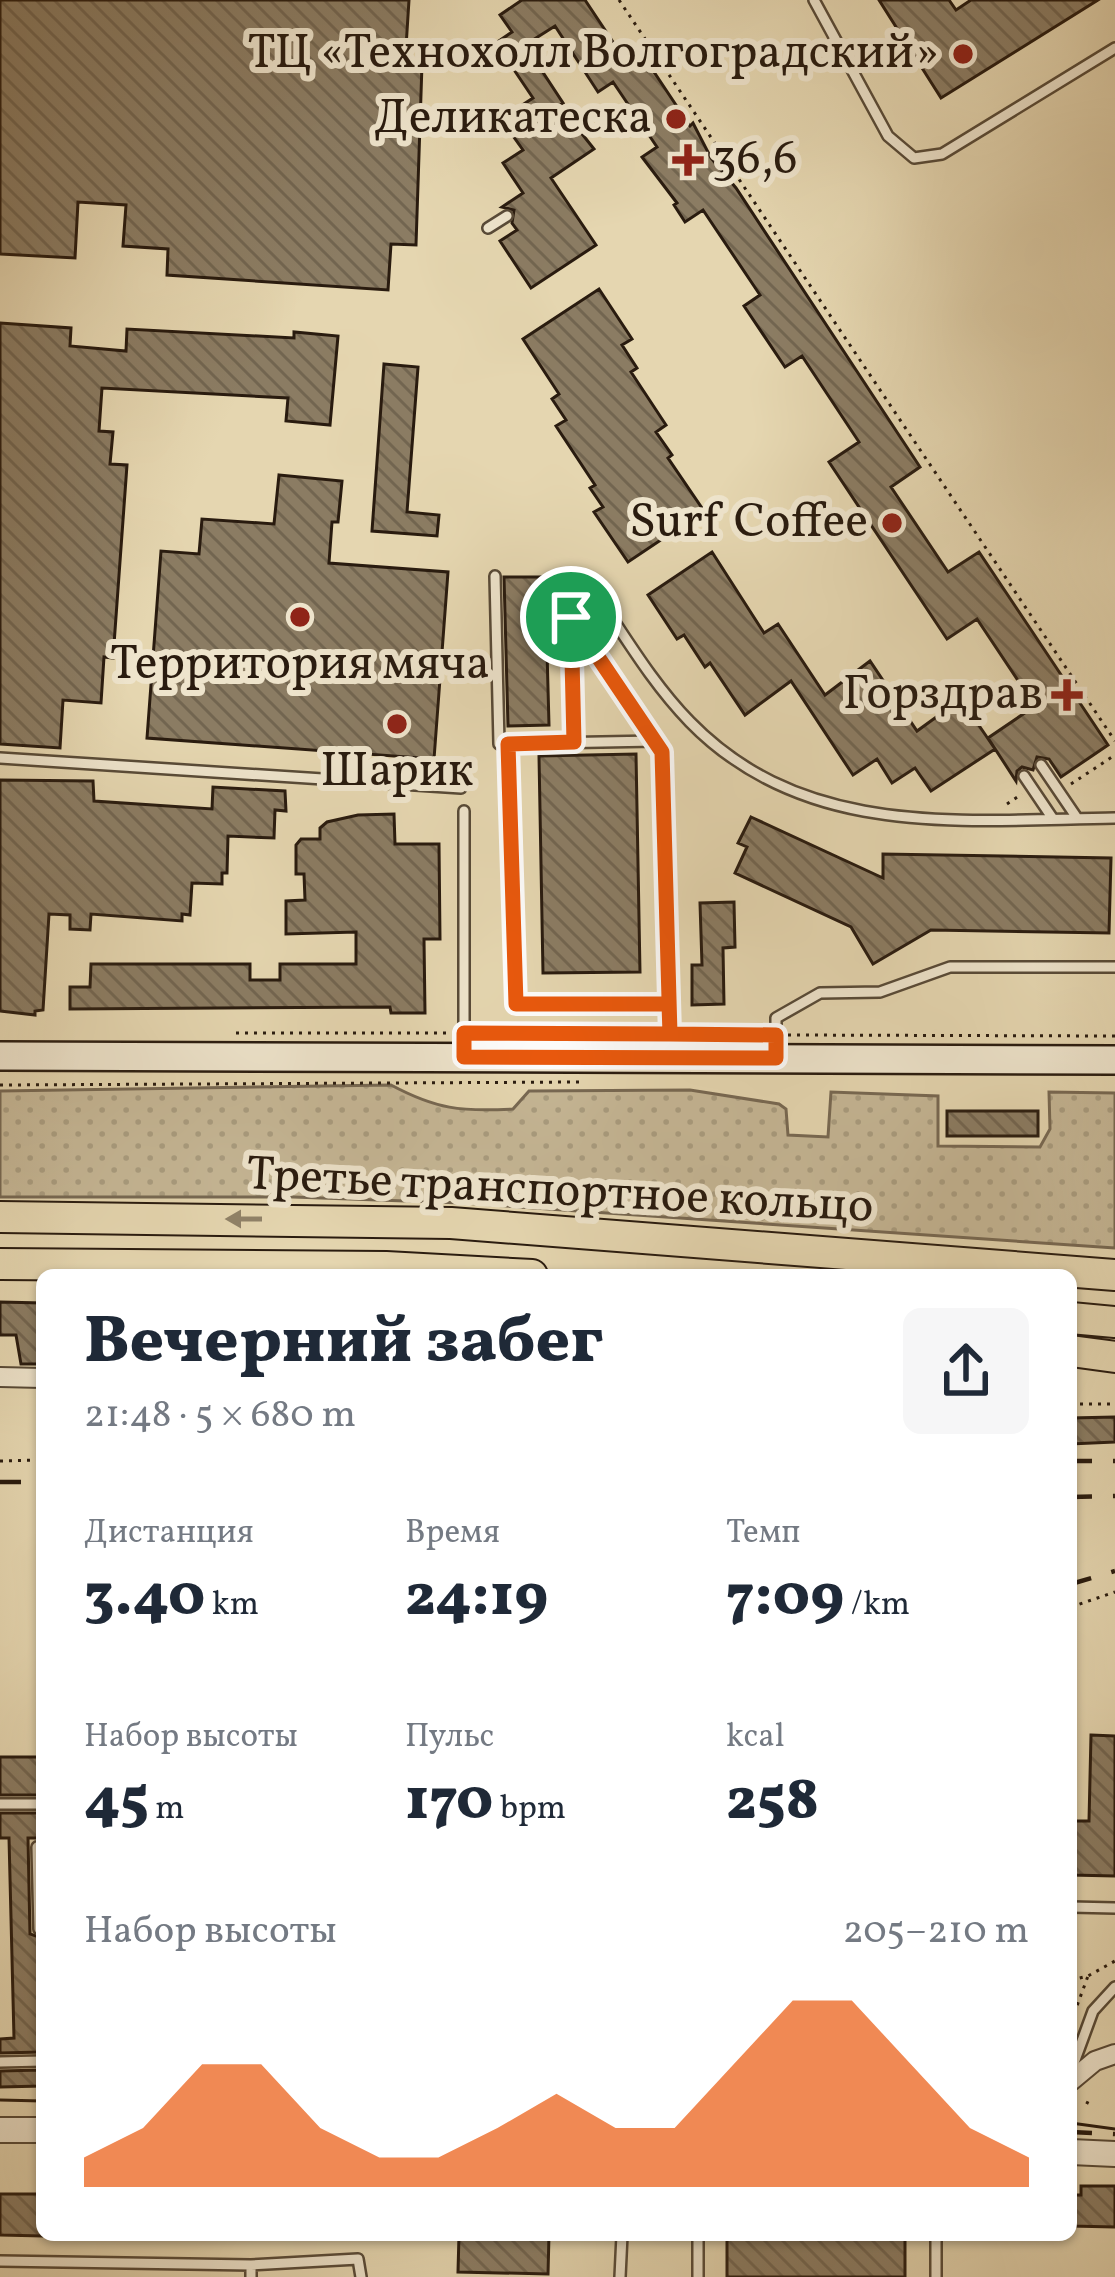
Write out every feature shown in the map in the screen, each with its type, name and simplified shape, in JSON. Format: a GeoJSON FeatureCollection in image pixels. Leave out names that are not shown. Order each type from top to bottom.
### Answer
{"type":"FeatureCollection","features":[{"type":"Feature","properties":{"kind":"main road"},"geometry":{"type":"LineString","coordinates":[[0,1057],[464,1045],[776,1047],[1115,1060]]}},
{"type":"Feature","properties":{"kind":"main road","name":"Третье транспортное кольцо"},"geometry":{"type":"LineString","coordinates":[[0,1217],[452,1223],[1045,1269]]}},
{"type":"Feature","properties":{"kind":"main road","name":"Третье транспортное кольцо"},"geometry":{"type":"LineString","coordinates":[[0,1264],[391,1269]]}},
{"type":"Feature","properties":{"kind":"main road","name":"Третье транспортное кольцо"},"geometry":{"type":"LineString","coordinates":[[1077,1270],[1115,1271]]}},
{"type":"Feature","properties":{"kind":"main road"},"geometry":{"type":"LineString","coordinates":[[1077,1319],[1115,1322]]}},
{"type":"Feature","properties":{"kind":"main road"},"geometry":{"type":"LineString","coordinates":[[1077,1353],[1115,1358]]}},
{"type":"Feature","properties":{"kind":"street"},"geometry":{"type":"LineString","coordinates":[[0,1377],[36,1378]]}},
{"type":"Feature","properties":{"kind":"street"},"geometry":{"type":"LineString","coordinates":[[1077,2076],[1094,2061],[1115,2054]]}},
{"type":"Feature","properties":{"kind":"street"},"geometry":{"type":"LineString","coordinates":[[0,2130],[36,2130]]}},
{"type":"Feature","properties":{"kind":"street"},"geometry":{"type":"LineString","coordinates":[[1077,2152],[1115,2153]]}},
{"type":"Feature","properties":{"kind":"lane"},"geometry":{"type":"LineString","coordinates":[[814,0],[888,136],[914,158],[942,154],[1115,48]]}},
{"type":"Feature","properties":{"kind":"lane"},"geometry":{"type":"LineString","coordinates":[[488,228],[507,216]]}},
{"type":"Feature","properties":{"kind":"lane"},"geometry":{"type":"LineString","coordinates":[[496,576],[499,744],[655,741]]}},
{"type":"Feature","properties":{"kind":"lane"},"geometry":{"type":"LineString","coordinates":[[592,588],[668,698],[691,723],[769,781],[830,806],[870,815],[1115,818]]}},
{"type":"Feature","properties":{"kind":"lane"},"geometry":{"type":"LineString","coordinates":[[563,597],[571,617],[662,752],[670,1046]]}},
{"type":"Feature","properties":{"kind":"lane"},"geometry":{"type":"LineString","coordinates":[[571,617],[574,742]]}},
{"type":"Feature","properties":{"kind":"lane"},"geometry":{"type":"LineString","coordinates":[[508,744],[516,1004],[669,1004]]}},
{"type":"Feature","properties":{"kind":"lane"},"geometry":{"type":"LineString","coordinates":[[0,758],[461,788]]}},
{"type":"Feature","properties":{"kind":"lane"},"geometry":{"type":"LineString","coordinates":[[1041,765],[1077,818]]}},
{"type":"Feature","properties":{"kind":"lane"},"geometry":{"type":"LineString","coordinates":[[1024,776],[1053,819]]}},
{"type":"Feature","properties":{"kind":"lane"},"geometry":{"type":"LineString","coordinates":[[464,811],[464,1045]]}},
{"type":"Feature","properties":{"kind":"lane"},"geometry":{"type":"LineString","coordinates":[[776,1047],[776,1018],[820,993],[880,992],[950,967],[1115,967]]}},
{"type":"Feature","properties":{"kind":"lane"},"geometry":{"type":"LineString","coordinates":[[321,1266],[333,1269]]}},
{"type":"Feature","properties":{"kind":"lane"},"geometry":{"type":"LineString","coordinates":[[0,1804],[36,1804]]}},
{"type":"Feature","properties":{"kind":"lane"},"geometry":{"type":"LineString","coordinates":[[1077,1907],[1115,1908]]}},
{"type":"Feature","properties":{"kind":"lane"},"geometry":{"type":"LineString","coordinates":[[1077,2055],[1093,2012],[1115,1988]]}},
{"type":"Feature","properties":{"kind":"lane"},"geometry":{"type":"LineString","coordinates":[[0,2062],[36,2061]]}},
{"type":"Feature","properties":{"kind":"lane"},"geometry":{"type":"LineString","coordinates":[[620,2277],[622,2241]]}},
{"type":"Feature","properties":{"kind":"lane"},"geometry":{"type":"LineString","coordinates":[[698,2241],[698,2277]]}},
{"type":"Feature","properties":{"kind":"lane"},"geometry":{"type":"LineString","coordinates":[[936,2241],[936,2277]]}},
{"type":"Feature","properties":{"kind":"lane"},"geometry":{"type":"LineString","coordinates":[[0,2261],[251,2271],[358,2259],[361,2277]]}},
{"type":"Feature","properties":{"kind":"path"},"geometry":{"type":"LineString","coordinates":[[619,0],[1115,741]]}},
{"type":"Feature","properties":{"kind":"path"},"geometry":{"type":"LineString","coordinates":[[1059,792],[1115,755]]}},
{"type":"Feature","properties":{"kind":"path"},"geometry":{"type":"LineString","coordinates":[[232,1033],[464,1045],[776,1047],[1115,1036]]}},
{"type":"Feature","properties":{"kind":"path"},"geometry":{"type":"LineString","coordinates":[[0,1085],[589,1082]]}},
{"type":"Feature","properties":{"kind":"path"},"geometry":{"type":"LineString","coordinates":[[1077,1404],[1115,1404]]}},
{"type":"Feature","properties":{"kind":"path"},"geometry":{"type":"LineString","coordinates":[[0,1461],[36,1460]]}},
{"type":"Feature","properties":{"kind":"path"},"geometry":{"type":"LineString","coordinates":[[1077,1605],[1115,1592]]}},
{"type":"Feature","properties":{"kind":"path"},"geometry":{"type":"LineString","coordinates":[[1077,1979],[1115,1961]]}},
{"type":"Feature","properties":{"kind":"path"},"geometry":{"type":"LineString","coordinates":[[1077,2006],[1088,1976]]}},
{"type":"Feature","properties":{"kind":"shaded area"},"geometry":{"type":"Polygon","coordinates":[[[391,1085],[436,1104],[478,1110],[513,1109],[529,1091],[690,1090],[779,1104],[786,1109],[788,1135],[828,1137],[831,1092],[938,1096],[938,1146],[1040,1147],[1050,1129],[1049,1092],[1115,1093],[1115,1248],[462,1203],[293,1197],[0,1197],[0,1091],[391,1085]]]}},
{"type":"Feature","properties":{"kind":"building"},"geometry":{"type":"Polygon","coordinates":[[[0,0],[409,0],[405,63],[422,64],[416,245],[391,244],[388,290],[167,275],[168,249],[123,246],[126,205],[78,202],[75,258],[0,254],[0,0]]]}},
{"type":"Feature","properties":{"kind":"building"},"geometry":{"type":"Polygon","coordinates":[[[522,0],[585,0],[631,69],[646,60],[690,126],[693,123],[711,158],[736,188],[920,467],[891,487],[948,572],[979,552],[1108,745],[1061,777],[1049,759],[1037,757],[1033,770],[1022,767],[1017,771],[1016,781],[988,738],[1035,706],[977,619],[947,639],[829,462],[859,442],[802,356],[785,367],[744,306],[760,295],[703,210],[685,222],[677,203],[642,157],[657,147],[613,82],[598,92],[555,26],[525,45],[563,103],[559,105],[594,149],[551,178],[596,245],[531,288],[500,241],[517,230],[512,223],[514,210],[502,207],[523,193],[503,163],[523,150],[501,119],[533,98],[496,43],[512,32],[500,15],[522,0]]]}},
{"type":"Feature","properties":{"kind":"building","name":"ТЦ «Технохолл Волгоградский»"},"geometry":{"type":"Polygon","coordinates":[[[879,0],[949,0],[956,10],[971,0],[1098,0],[941,98],[879,0]]]}},
{"type":"Feature","properties":{"kind":"building"},"geometry":{"type":"Polygon","coordinates":[[[599,289],[632,339],[622,345],[637,368],[631,372],[666,425],[656,432],[672,455],[668,458],[704,511],[628,562],[594,512],[603,507],[590,488],[595,485],[556,426],[566,420],[552,399],[559,394],[523,339],[599,289]]]}},
{"type":"Feature","properties":{"kind":"building"},"geometry":{"type":"Polygon","coordinates":[[[0,323],[71,328],[70,346],[126,351],[127,329],[338,336],[330,425],[286,421],[288,398],[102,388],[99,431],[113,432],[110,464],[127,465],[113,658],[104,657],[101,703],[63,700],[60,748],[0,744],[0,323]]]}},
{"type":"Feature","properties":{"kind":"building"},"geometry":{"type":"Polygon","coordinates":[[[384,364],[418,367],[407,512],[439,515],[437,536],[372,531],[384,364]]]}},
{"type":"Feature","properties":{"kind":"building","name":"Территория мяча"},"geometry":{"type":"Polygon","coordinates":[[[279,475],[342,481],[329,563],[448,572],[434,759],[147,738],[161,551],[199,554],[202,519],[274,524],[279,475]]]}},
{"type":"Feature","properties":{"kind":"building"},"geometry":{"type":"Polygon","coordinates":[[[712,552],[764,633],[778,624],[825,695],[870,661],[917,731],[961,699],[995,749],[931,791],[915,768],[892,783],[877,759],[853,775],[791,681],[745,715],[710,663],[705,667],[684,635],[677,639],[648,595],[712,552]]]}},
{"type":"Feature","properties":{"kind":"building"},"geometry":{"type":"Polygon","coordinates":[[[504,577],[545,577],[549,725],[508,726],[504,577]]]}},
{"type":"Feature","properties":{"kind":"building"},"geometry":{"type":"Polygon","coordinates":[[[636,754],[640,972],[543,973],[539,756],[636,754]]]}},
{"type":"Feature","properties":{"kind":"building"},"geometry":{"type":"Polygon","coordinates":[[[0,780],[93,781],[94,801],[212,809],[213,787],[285,791],[286,811],[275,810],[274,838],[228,836],[222,884],[192,883],[190,915],[182,914],[182,921],[91,914],[90,930],[70,929],[70,915],[49,914],[43,1010],[35,1015],[0,1011],[0,780]]]}},
{"type":"Feature","properties":{"kind":"building"},"geometry":{"type":"Polygon","coordinates":[[[394,814],[395,844],[439,844],[440,939],[424,939],[425,1013],[391,1013],[390,1007],[70,1009],[70,987],[90,987],[91,964],[250,964],[250,980],[280,980],[280,964],[356,964],[356,932],[286,934],[286,901],[305,900],[304,874],[296,874],[296,845],[301,839],[320,839],[320,828],[327,822],[394,814]]]}},
{"type":"Feature","properties":{"kind":"building"},"geometry":{"type":"Polygon","coordinates":[[[751,817],[883,878],[883,854],[1111,858],[1109,933],[931,930],[873,964],[851,927],[735,873],[747,847],[738,843],[751,817]]]}},
{"type":"Feature","properties":{"kind":"building"},"geometry":{"type":"Polygon","coordinates":[[[734,902],[735,947],[723,948],[724,1004],[692,1005],[692,965],[702,965],[700,903],[734,902]]]}},
{"type":"Feature","properties":{"kind":"building"},"geometry":{"type":"Polygon","coordinates":[[[947,1111],[1038,1111],[1038,1136],[947,1136],[947,1111]]]}},
{"type":"Feature","properties":{"kind":"building"},"geometry":{"type":"Polygon","coordinates":[[[0,1302],[36,1303],[36,1364],[21,1364],[16,1335],[0,1335],[0,1302]]]}},
{"type":"Feature","properties":{"kind":"building"},"geometry":{"type":"Polygon","coordinates":[[[1115,1417],[1115,1442],[1077,1444],[1077,1418],[1115,1417]]]}},
{"type":"Feature","properties":{"kind":"building"},"geometry":{"type":"Polygon","coordinates":[[[1091,1735],[1115,1736],[1115,1876],[1077,1875],[1077,1821],[1089,1821],[1091,1735]]]}},
{"type":"Feature","properties":{"kind":"building"},"geometry":{"type":"Polygon","coordinates":[[[0,1757],[36,1757],[36,1795],[0,1795],[0,1757]]]}},
{"type":"Feature","properties":{"kind":"building"},"geometry":{"type":"Polygon","coordinates":[[[0,1813],[36,1813],[36,1838],[28,1838],[30,1934],[36,1936],[36,2052],[0,2053],[0,2039],[14,2038],[9,1838],[0,1838],[0,1813]]]}},
{"type":"Feature","properties":{"kind":"building"},"geometry":{"type":"Polygon","coordinates":[[[36,2070],[36,2086],[0,2087],[0,2071],[36,2070]]]}},
{"type":"Feature","properties":{"kind":"building"},"geometry":{"type":"Polygon","coordinates":[[[1081,2186],[1115,2186],[1115,2227],[1077,2226],[1077,2195],[1081,2195],[1081,2186]]]}},
{"type":"Feature","properties":{"kind":"building"},"geometry":{"type":"Polygon","coordinates":[[[0,2194],[36,2194],[36,2236],[0,2235],[0,2194]]]}},
{"type":"Feature","properties":{"kind":"building"},"geometry":{"type":"Polygon","coordinates":[[[459,2241],[549,2241],[548,2274],[458,2272],[459,2241]]]}},
{"type":"Feature","properties":{"kind":"building"},"geometry":{"type":"Polygon","coordinates":[[[727,2241],[905,2241],[905,2277],[727,2277],[727,2241]]]}},
{"type":"Feature","properties":{"kind":"tram line"},"geometry":{"type":"LineString","coordinates":[[0,2100],[36,2101]]}},
{"type":"Feature","properties":{"kind":"tram line"},"geometry":{"type":"LineString","coordinates":[[1077,2124],[1115,2129]]}},
{"type":"Feature","properties":{"kind":"railway"},"geometry":{"type":"LineString","coordinates":[[1077,1461],[1115,1461]]}},
{"type":"Feature","properties":{"kind":"railway"},"geometry":{"type":"LineString","coordinates":[[0,1482],[36,1482]]}},
{"type":"Feature","properties":{"kind":"railway"},"geometry":{"type":"LineString","coordinates":[[1077,1497],[1115,1496]]}},
{"type":"Feature","properties":{"kind":"railway"},"geometry":{"type":"LineString","coordinates":[[1077,1582],[1115,1571]]}},
{"type":"Feature","properties":{"kind":"railway"},"geometry":{"type":"LineString","coordinates":[[1077,2132],[1115,2134]]}},
{"type":"Feature","properties":{"kind":"place","name":"ТЦ «Технохолл Волгоградский»"},"geometry":{"type":"Point","coordinates":[963,54]}},
{"type":"Feature","properties":{"kind":"place","name":"Деликатеска"},"geometry":{"type":"Point","coordinates":[676,119]}},
{"type":"Feature","properties":{"kind":"place","name":"36,6"},"geometry":{"type":"Point","coordinates":[688,160]}},
{"type":"Feature","properties":{"kind":"place","name":"Surf Coffee"},"geometry":{"type":"Point","coordinates":[892,523]}},
{"type":"Feature","properties":{"kind":"place","name":"Территория мяча"},"geometry":{"type":"Point","coordinates":[300,617]}},
{"type":"Feature","properties":{"kind":"place","name":"Горздрав"},"geometry":{"type":"Point","coordinates":[1067,695]}},
{"type":"Feature","properties":{"kind":"place","name":"Шарик"},"geometry":{"type":"Point","coordinates":[397,724]}},
{"type":"Feature","properties":{"kind":"route"},"geometry":{"type":"LineString","coordinates":[[571,617],[574,742],[508,744],[516,1004],[669,1004],[670,1034],[776,1035],[776,1058],[464,1057],[464,1033],[670,1034],[662,752],[571,617]]}}]}
